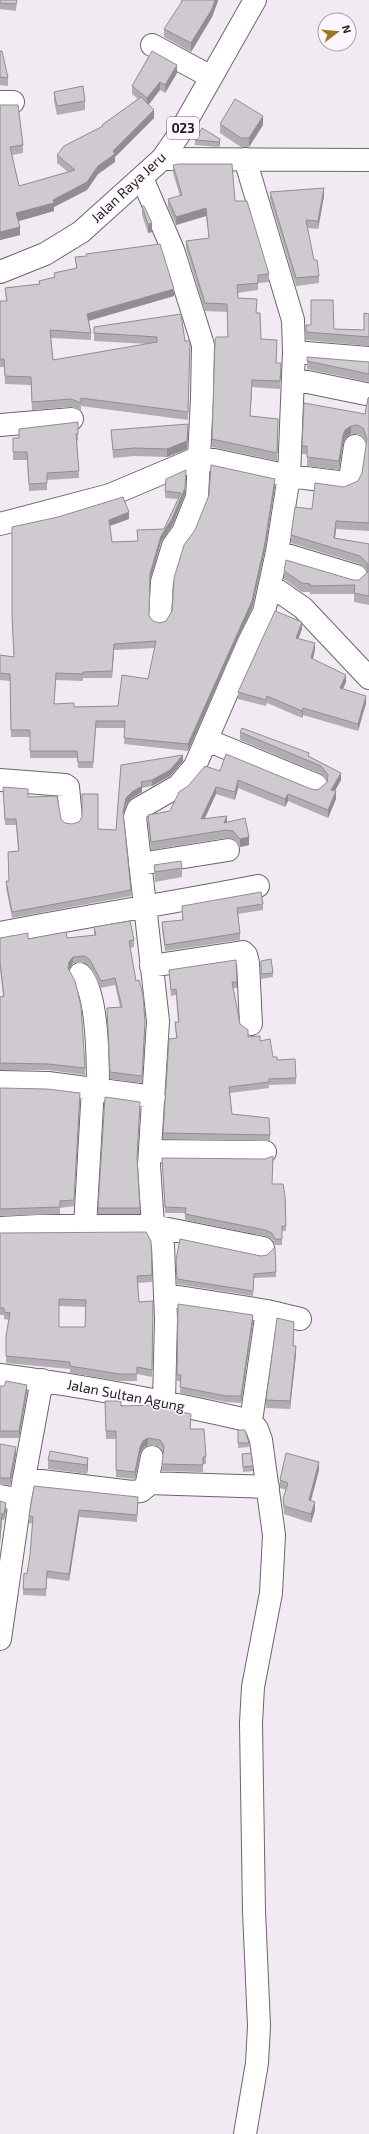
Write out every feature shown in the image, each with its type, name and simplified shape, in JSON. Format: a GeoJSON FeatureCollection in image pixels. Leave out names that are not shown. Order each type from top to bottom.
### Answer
{"type":"FeatureCollection","features":[{"type":"Feature","properties":{"kind":"street","name":"Jalan Raya Jeru"},"geometry":{"type":"LineString","coordinates":[[1,268],[57,248],[81,232],[162,159],[178,136],[255,0]]}},
{"type":"Feature","properties":{"kind":"street"},"geometry":{"type":"LineString","coordinates":[[152,45],[211,78]]}},
{"type":"Feature","properties":{"kind":"street"},"geometry":{"type":"LineString","coordinates":[[162,159],[369,160]]}},
{"type":"Feature","properties":{"kind":"street"},"geometry":{"type":"LineString","coordinates":[[164,1402],[166,1295],[163,1246],[161,1238],[153,1226],[150,1151],[158,1021],[134,817],[138,809],[178,786],[195,766],[268,597],[277,552],[289,476],[294,352],[293,320],[245,159]]}},
{"type":"Feature","properties":{"kind":"street"},"geometry":{"type":"LineString","coordinates":[[142,178],[173,250],[203,345],[200,457],[197,497],[178,539],[162,582],[160,617]]}},
{"type":"Feature","properties":{"kind":"street"},"geometry":{"type":"LineString","coordinates":[[294,352],[369,358]]}},
{"type":"Feature","properties":{"kind":"street"},"geometry":{"type":"LineString","coordinates":[[293,379],[366,394]]}},
{"type":"Feature","properties":{"kind":"street"},"geometry":{"type":"LineString","coordinates":[[0,425],[72,419]]}},
{"type":"Feature","properties":{"kind":"street"},"geometry":{"type":"LineString","coordinates":[[0,524],[119,491],[200,457],[289,476],[346,483],[350,480],[354,446]]}},
{"type":"Feature","properties":{"kind":"street"},"geometry":{"type":"LineString","coordinates":[[277,552],[356,576]]}},
{"type":"Feature","properties":{"kind":"street"},"geometry":{"type":"LineString","coordinates":[[268,597],[304,608],[369,678]]}},
{"type":"Feature","properties":{"kind":"street"},"geometry":{"type":"LineString","coordinates":[[207,740],[316,786]]}},
{"type":"Feature","properties":{"kind":"street"},"geometry":{"type":"LineString","coordinates":[[0,780],[65,785],[68,787],[70,794],[71,818]]}},
{"type":"Feature","properties":{"kind":"street"},"geometry":{"type":"LineString","coordinates":[[140,864],[228,850]]}},
{"type":"Feature","properties":{"kind":"street"},"geometry":{"type":"LineString","coordinates":[[0,933],[78,918],[145,908],[258,886]]}},
{"type":"Feature","properties":{"kind":"street"},"geometry":{"type":"LineString","coordinates":[[151,966],[243,952],[248,963],[251,1024]]}},
{"type":"Feature","properties":{"kind":"street"},"geometry":{"type":"LineString","coordinates":[[80,974],[86,980],[89,987],[98,1052],[85,1226]]}},
{"type":"Feature","properties":{"kind":"street"},"geometry":{"type":"LineString","coordinates":[[0,1082],[48,1083],[96,1088],[154,1097]]}},
{"type":"Feature","properties":{"kind":"street"},"geometry":{"type":"LineString","coordinates":[[150,1151],[265,1152]]}},
{"type":"Feature","properties":{"kind":"street"},"geometry":{"type":"LineString","coordinates":[[0,1228],[153,1226],[263,1248]]}},
{"type":"Feature","properties":{"kind":"street"},"geometry":{"type":"LineString","coordinates":[[166,1295],[267,1311],[300,1319]]}},
{"type":"Feature","properties":{"kind":"street"},"geometry":{"type":"LineString","coordinates":[[246,2134],[257,2064],[259,2026],[254,1911],[251,1722],[253,1687],[271,1594],[274,1535],[261,1440],[257,1428],[251,1422],[267,1311]]}},
{"type":"Feature","properties":{"kind":"street","name":"Jalan Sultan Agung"},"geometry":{"type":"LineString","coordinates":[[0,1375],[42,1380],[164,1402],[251,1422]]}},
{"type":"Feature","properties":{"kind":"street"},"geometry":{"type":"LineString","coordinates":[[0,1639],[10,1498],[25,1479],[42,1380]]}},
{"type":"Feature","properties":{"kind":"street"},"geometry":{"type":"LineString","coordinates":[[25,1479],[132,1492],[141,1491],[146,1487],[152,1457]]}},
{"type":"Feature","properties":{"kind":"street"},"geometry":{"type":"LineString","coordinates":[[147,1483],[268,1487]]}},
{"type":"Feature","properties":{"kind":"building"},"geometry":{"type":"Polygon","coordinates":[[[0,0],[17,0],[16,4],[0,3],[0,0]]]}},
{"type":"Feature","properties":{"kind":"building"},"geometry":{"type":"Polygon","coordinates":[[[182,0],[215,0],[212,9],[191,43],[164,29],[182,0]]]}},
{"type":"Feature","properties":{"kind":"building"},"geometry":{"type":"Polygon","coordinates":[[[0,51],[2,51],[8,78],[0,77],[0,51]]]}},
{"type":"Feature","properties":{"kind":"building"},"geometry":{"type":"Polygon","coordinates":[[[152,51],[177,65],[165,85],[160,82],[147,98],[132,86],[152,51]]]}},
{"type":"Feature","properties":{"kind":"building"},"geometry":{"type":"Polygon","coordinates":[[[83,86],[85,101],[57,106],[54,92],[83,86]]]}},
{"type":"Feature","properties":{"kind":"building"},"geometry":{"type":"Polygon","coordinates":[[[141,97],[154,110],[113,151],[115,154],[98,166],[87,182],[53,200],[54,203],[16,213],[20,227],[0,232],[0,105],[18,105],[23,145],[10,147],[19,186],[75,170],[57,155],[64,146],[103,126],[102,125],[141,97]]]}},
{"type":"Feature","properties":{"kind":"building"},"geometry":{"type":"Polygon","coordinates":[[[235,99],[263,116],[249,138],[241,138],[220,124],[235,99]]]}},
{"type":"Feature","properties":{"kind":"building"},"geometry":{"type":"Polygon","coordinates":[[[202,128],[220,139],[219,142],[195,140],[202,128]]]}},
{"type":"Feature","properties":{"kind":"building"},"geometry":{"type":"Polygon","coordinates":[[[232,164],[235,201],[247,201],[269,274],[258,275],[258,283],[237,285],[238,298],[257,299],[256,313],[260,313],[261,339],[277,340],[276,363],[281,363],[280,381],[252,380],[250,416],[278,419],[277,453],[212,439],[215,342],[216,337],[228,337],[227,304],[205,303],[186,241],[209,238],[206,208],[176,217],[168,199],[182,195],[173,165],[232,164]]]}},
{"type":"Feature","properties":{"kind":"building"},"geometry":{"type":"Polygon","coordinates":[[[324,188],[318,221],[306,220],[314,260],[317,260],[319,276],[296,278],[270,192],[324,188]]]}},
{"type":"Feature","properties":{"kind":"building"},"geometry":{"type":"Polygon","coordinates":[[[142,206],[144,206],[152,223],[148,224],[142,206]]]}},
{"type":"Feature","properties":{"kind":"building"},"geometry":{"type":"Polygon","coordinates":[[[160,244],[174,289],[87,314],[91,333],[50,330],[53,360],[157,342],[157,337],[94,333],[94,327],[181,314],[185,341],[190,341],[188,412],[81,398],[81,403],[71,399],[32,402],[31,377],[5,376],[4,359],[0,359],[0,301],[7,301],[5,288],[40,284],[39,281],[55,277],[54,273],[77,268],[75,257],[87,256],[86,254],[160,244]]]}},
{"type":"Feature","properties":{"kind":"building"},"geometry":{"type":"Polygon","coordinates":[[[311,300],[333,300],[334,329],[364,330],[364,313],[369,314],[369,337],[306,332],[306,325],[311,325],[311,300]]]}},
{"type":"Feature","properties":{"kind":"building"},"geometry":{"type":"Polygon","coordinates":[[[307,357],[369,362],[369,374],[307,361],[307,357]]]}},
{"type":"Feature","properties":{"kind":"building"},"geometry":{"type":"Polygon","coordinates":[[[369,397],[369,523],[336,521],[334,538],[369,544],[369,596],[354,593],[355,585],[310,586],[310,584],[302,583],[284,571],[286,560],[353,580],[359,580],[368,572],[368,564],[360,556],[291,535],[295,507],[312,509],[315,483],[344,487],[358,481],[362,473],[367,439],[363,428],[357,425],[351,426],[345,430],[343,435],[339,461],[307,457],[307,446],[302,446],[304,403],[365,414],[369,397]]]}},
{"type":"Feature","properties":{"kind":"building"},"geometry":{"type":"Polygon","coordinates":[[[78,422],[78,434],[76,434],[79,471],[47,473],[47,483],[29,484],[27,452],[13,452],[13,438],[19,438],[19,429],[78,422]]]}},
{"type":"Feature","properties":{"kind":"building"},"geometry":{"type":"Polygon","coordinates":[[[188,424],[187,441],[167,449],[134,448],[113,450],[111,430],[188,424]]]}},
{"type":"Feature","properties":{"kind":"building"},"geometry":{"type":"Polygon","coordinates":[[[211,465],[275,479],[265,543],[252,601],[188,744],[124,738],[125,721],[96,721],[93,762],[78,762],[77,751],[30,751],[30,730],[11,730],[10,674],[0,673],[0,655],[14,657],[12,616],[12,527],[58,517],[123,497],[129,512],[109,520],[112,542],[138,541],[137,530],[164,529],[181,493],[165,491],[166,479],[186,470],[185,488],[172,519],[161,536],[150,574],[149,616],[153,621],[160,623],[166,621],[172,611],[174,578],[184,545],[195,530],[209,495],[211,465]],[[156,641],[114,644],[112,671],[83,672],[83,674],[56,673],[54,704],[74,703],[74,707],[118,706],[122,675],[148,679],[156,641]]]}},
{"type":"Feature","properties":{"kind":"building"},"geometry":{"type":"Polygon","coordinates":[[[275,611],[302,622],[296,638],[315,643],[311,658],[346,675],[340,688],[366,696],[358,724],[303,708],[302,711],[267,696],[266,700],[238,692],[275,611]]]}},
{"type":"Feature","properties":{"kind":"building"},"geometry":{"type":"Polygon","coordinates":[[[242,728],[309,753],[308,756],[341,773],[331,790],[336,791],[328,810],[288,794],[285,799],[238,780],[235,792],[216,787],[201,819],[227,816],[224,823],[245,818],[249,837],[240,839],[233,831],[226,830],[151,842],[148,815],[170,811],[179,792],[188,786],[205,766],[220,771],[226,754],[311,789],[318,790],[327,782],[328,775],[321,766],[240,732],[242,728]]]}},
{"type":"Feature","properties":{"kind":"building"},"geometry":{"type":"Polygon","coordinates":[[[183,755],[170,770],[152,780],[141,782],[142,786],[126,798],[123,812],[131,890],[12,912],[6,881],[9,881],[8,852],[19,851],[16,819],[5,819],[3,787],[28,789],[28,797],[57,796],[61,819],[65,823],[72,824],[79,822],[82,817],[82,794],[98,794],[98,829],[116,830],[121,765],[183,755]]]}},
{"type":"Feature","properties":{"kind":"building"},"geometry":{"type":"Polygon","coordinates":[[[181,861],[182,868],[155,872],[154,865],[181,861]]]}},
{"type":"Feature","properties":{"kind":"building"},"geometry":{"type":"Polygon","coordinates":[[[261,892],[263,904],[237,908],[240,933],[165,945],[162,922],[183,920],[182,906],[261,892]]]}},
{"type":"Feature","properties":{"kind":"building"},"geometry":{"type":"Polygon","coordinates":[[[130,921],[134,940],[129,941],[136,981],[139,980],[143,995],[145,1022],[142,1076],[110,1072],[107,1008],[122,1007],[115,978],[101,981],[90,960],[85,956],[73,957],[69,962],[68,968],[75,981],[81,1006],[85,1068],[48,1064],[0,1063],[0,997],[4,996],[0,962],[0,938],[28,933],[28,939],[66,932],[67,938],[96,935],[94,927],[130,921]]]}},
{"type":"Feature","properties":{"kind":"building"},"geometry":{"type":"Polygon","coordinates":[[[271,959],[273,973],[261,974],[261,961],[271,959]]]}},
{"type":"Feature","properties":{"kind":"building"},"geometry":{"type":"Polygon","coordinates":[[[236,960],[237,982],[232,982],[240,1024],[248,1030],[248,1037],[260,1036],[260,1041],[270,1039],[273,1057],[277,1057],[277,1060],[295,1059],[296,1078],[269,1079],[269,1082],[229,1087],[232,1114],[269,1118],[270,1135],[163,1133],[169,1039],[177,1038],[175,1022],[179,1022],[176,989],[171,990],[169,970],[236,960]]]}},
{"type":"Feature","properties":{"kind":"building"},"geometry":{"type":"Polygon","coordinates":[[[0,1088],[47,1089],[80,1093],[74,1200],[60,1201],[60,1207],[0,1209],[0,1088]]]}},
{"type":"Feature","properties":{"kind":"building"},"geometry":{"type":"Polygon","coordinates":[[[105,1097],[140,1102],[137,1158],[140,1208],[98,1208],[105,1097]]]}},
{"type":"Feature","properties":{"kind":"building"},"geometry":{"type":"Polygon","coordinates":[[[273,1156],[272,1184],[283,1184],[285,1196],[286,1226],[282,1226],[282,1239],[275,1239],[272,1233],[265,1230],[185,1214],[186,1208],[165,1207],[162,1158],[265,1159],[273,1156]]]}},
{"type":"Feature","properties":{"kind":"building"},"geometry":{"type":"Polygon","coordinates":[[[146,1232],[151,1241],[152,1275],[137,1276],[139,1302],[153,1301],[152,1370],[137,1367],[137,1374],[119,1374],[70,1366],[70,1362],[6,1356],[6,1336],[10,1313],[4,1312],[4,1308],[0,1308],[0,1233],[146,1232]],[[59,1299],[59,1327],[85,1327],[86,1300],[59,1299]]]}},
{"type":"Feature","properties":{"kind":"building"},"geometry":{"type":"Polygon","coordinates":[[[180,1239],[261,1256],[267,1255],[275,1247],[276,1272],[254,1274],[253,1291],[177,1279],[176,1260],[180,1239]]]}},
{"type":"Feature","properties":{"kind":"building"},"geometry":{"type":"Polygon","coordinates":[[[178,1304],[253,1315],[241,1396],[226,1396],[180,1387],[181,1375],[177,1375],[178,1304]]]}},
{"type":"Feature","properties":{"kind":"building"},"geometry":{"type":"Polygon","coordinates":[[[277,1318],[294,1322],[293,1346],[296,1346],[290,1401],[266,1400],[277,1318]]]}},
{"type":"Feature","properties":{"kind":"building"},"geometry":{"type":"Polygon","coordinates":[[[6,1381],[27,1385],[19,1431],[0,1431],[0,1386],[4,1386],[6,1381]]]}},
{"type":"Feature","properties":{"kind":"building"},"geometry":{"type":"Polygon","coordinates":[[[105,1401],[121,1401],[121,1406],[151,1405],[191,1414],[190,1429],[204,1429],[206,1456],[203,1457],[203,1465],[162,1464],[164,1446],[160,1440],[148,1438],[143,1441],[140,1447],[135,1472],[116,1470],[116,1431],[106,1431],[105,1401]]]}},
{"type":"Feature","properties":{"kind":"building"},"geometry":{"type":"Polygon","coordinates":[[[238,1430],[245,1430],[249,1443],[238,1443],[238,1430]]]}},
{"type":"Feature","properties":{"kind":"building"},"geometry":{"type":"Polygon","coordinates":[[[0,1444],[16,1447],[10,1478],[0,1478],[0,1444]]]}},
{"type":"Feature","properties":{"kind":"building"},"geometry":{"type":"Polygon","coordinates":[[[50,1451],[88,1458],[87,1465],[48,1460],[50,1451]]]}},
{"type":"Feature","properties":{"kind":"building"},"geometry":{"type":"Polygon","coordinates":[[[251,1453],[253,1466],[243,1467],[242,1454],[251,1453]]]}},
{"type":"Feature","properties":{"kind":"building"},"geometry":{"type":"Polygon","coordinates":[[[286,1453],[319,1462],[309,1500],[315,1502],[311,1514],[284,1506],[283,1499],[288,1483],[280,1480],[286,1453]]]}},
{"type":"Feature","properties":{"kind":"building"},"geometry":{"type":"Polygon","coordinates":[[[34,1486],[138,1497],[137,1515],[79,1510],[69,1574],[47,1571],[46,1589],[23,1589],[24,1573],[27,1574],[30,1555],[33,1517],[29,1516],[34,1486]]]}},
{"type":"Feature","properties":{"kind":"building"},"geometry":{"type":"Polygon","coordinates":[[[0,1501],[6,1503],[4,1514],[2,1513],[0,1538],[0,1501]]]}}]}
